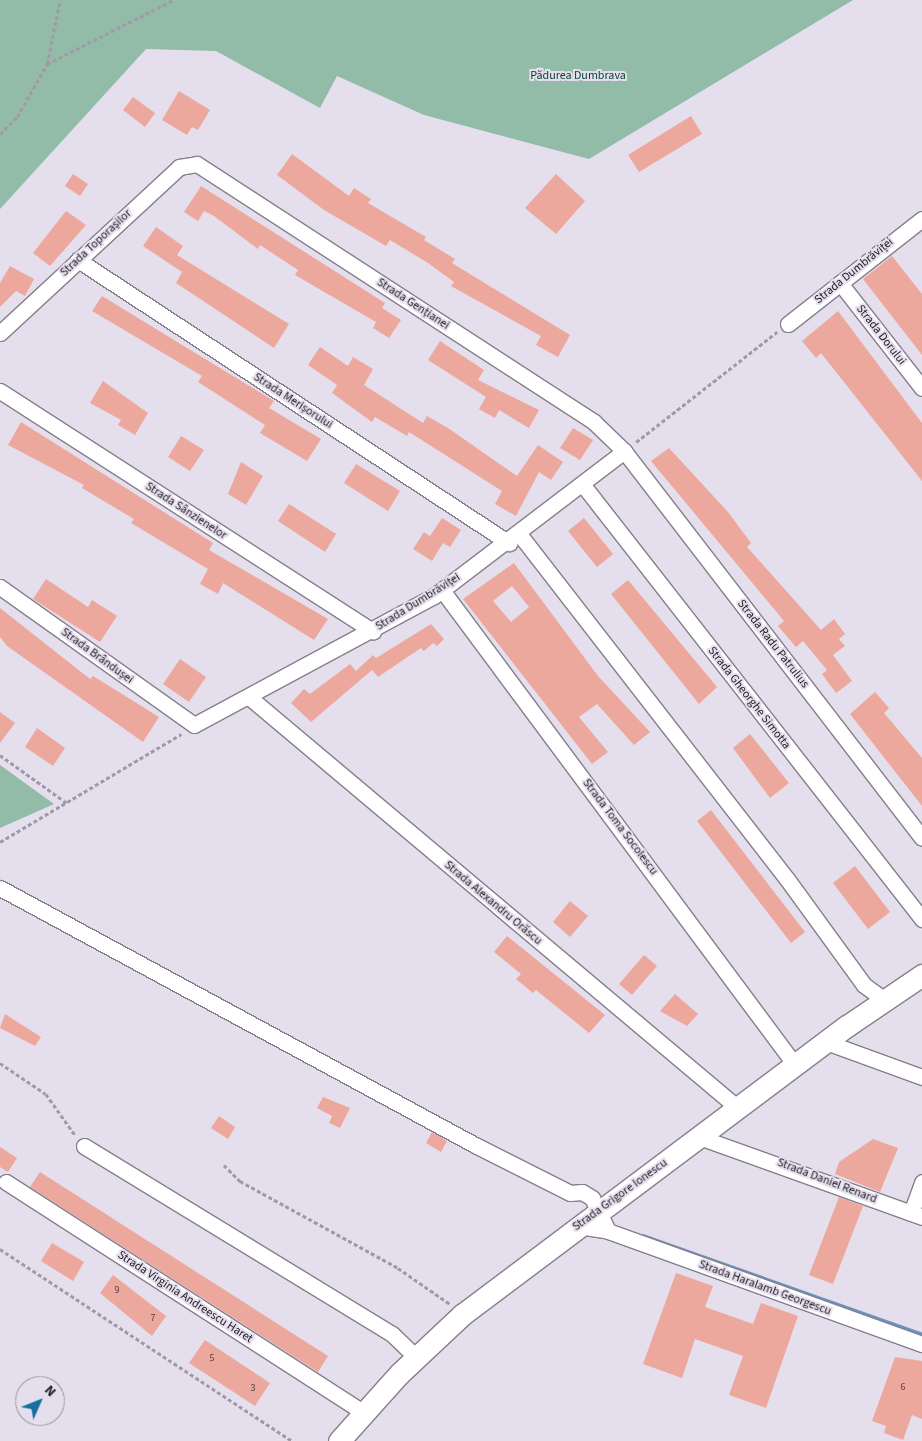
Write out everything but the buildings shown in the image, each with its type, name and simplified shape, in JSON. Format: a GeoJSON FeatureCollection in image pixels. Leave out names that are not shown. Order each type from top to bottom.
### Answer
{"type":"FeatureCollection","features":[{"type":"Feature","properties":{"kind":"main road","name":"Strada Grigore Ionescu"},"geometry":{"type":"LineString","coordinates":[[339,1441],[363,1412],[416,1357],[464,1314],[578,1226],[718,1124],[876,1004],[922,975]]}},
{"type":"Feature","properties":{"kind":"street","name":"Strada Toporașilor"},"geometry":{"type":"LineString","coordinates":[[0,333],[179,167],[197,164]]}},
{"type":"Feature","properties":{"kind":"street","name":"Strada Gențianei"},"geometry":{"type":"LineString","coordinates":[[197,164],[594,422],[624,451]]}},
{"type":"Feature","properties":{"kind":"street","name":"Strada Dumbrăviței"},"geometry":{"type":"LineString","coordinates":[[788,324],[922,219]]}},
{"type":"Feature","properties":{"kind":"street","name":"Strada Merișorului"},"geometry":{"type":"LineString","coordinates":[[78,260],[514,539],[787,879],[876,1004]]}},
{"type":"Feature","properties":{"kind":"street","name":"Strada Dorului"},"geometry":{"type":"LineString","coordinates":[[840,283],[922,388]]}},
{"type":"Feature","properties":{"kind":"street","name":"Strada Sânzienelor"},"geometry":{"type":"LineString","coordinates":[[0,392],[373,630]]}},
{"type":"Feature","properties":{"kind":"street","name":"Strada Dumbrăviței"},"geometry":{"type":"LineString","coordinates":[[194,726],[373,630],[442,590],[514,539],[624,451]]}},
{"type":"Feature","properties":{"kind":"street","name":"Strada Radu Patrulius"},"geometry":{"type":"LineString","coordinates":[[624,451],[922,838]]}},
{"type":"Feature","properties":{"kind":"street","name":"Strada Gheorghe Simotta"},"geometry":{"type":"LineString","coordinates":[[582,485],[920,912]]}},
{"type":"Feature","properties":{"kind":"street","name":"Strada Brândușei"},"geometry":{"type":"LineString","coordinates":[[0,587],[194,726]]}},
{"type":"Feature","properties":{"kind":"street","name":"Strada Toma Socolescu"},"geometry":{"type":"LineString","coordinates":[[442,590],[795,1065]]}},
{"type":"Feature","properties":{"kind":"street","name":"Strada Alexandru Orăscu"},"geometry":{"type":"LineString","coordinates":[[249,697],[738,1108]]}},
{"type":"Feature","properties":{"kind":"street"},"geometry":{"type":"LineString","coordinates":[[0,888],[475,1145],[570,1193],[582,1192],[600,1210],[608,1231]]}},
{"type":"Feature","properties":{"kind":"street"},"geometry":{"type":"LineString","coordinates":[[847,1026],[857,1051]]}},
{"type":"Feature","properties":{"kind":"street"},"geometry":{"type":"LineString","coordinates":[[826,1042],[857,1051],[922,1077]]}},
{"type":"Feature","properties":{"kind":"street"},"geometry":{"type":"LineString","coordinates":[[718,1124],[732,1145]]}},
{"type":"Feature","properties":{"kind":"street","name":"Strada Daniel Renard"},"geometry":{"type":"LineString","coordinates":[[699,1137],[732,1145],[916,1215]]}},
{"type":"Feature","properties":{"kind":"street"},"geometry":{"type":"LineString","coordinates":[[84,1146],[392,1334],[416,1357]]}},
{"type":"Feature","properties":{"kind":"street","name":"Strada Virginia Andreescu Haret"},"geometry":{"type":"LineString","coordinates":[[6,1182],[363,1412]]}},
{"type":"Feature","properties":{"kind":"street"},"geometry":{"type":"LineString","coordinates":[[916,1215],[922,1182]]}},
{"type":"Feature","properties":{"kind":"street","name":"Strada Haralamb Georgescu"},"geometry":{"type":"LineString","coordinates":[[578,1226],[608,1231],[922,1344]]}},
{"type":"Feature","properties":{"kind":"path"},"geometry":{"type":"LineString","coordinates":[[0,134],[17,116],[47,64],[60,0]]}},
{"type":"Feature","properties":{"kind":"path"},"geometry":{"type":"LineString","coordinates":[[47,64],[173,0]]}},
{"type":"Feature","properties":{"kind":"path"},"geometry":{"type":"LineString","coordinates":[[624,451],[788,324]]}},
{"type":"Feature","properties":{"kind":"path"},"geometry":{"type":"LineString","coordinates":[[0,842],[194,726]]}},
{"type":"Feature","properties":{"kind":"path"},"geometry":{"type":"LineString","coordinates":[[0,754],[67,803]]}},
{"type":"Feature","properties":{"kind":"path"},"geometry":{"type":"LineString","coordinates":[[0,1063],[46,1094],[84,1146]]}},
{"type":"Feature","properties":{"kind":"path"},"geometry":{"type":"LineString","coordinates":[[224,1165],[240,1180],[398,1268],[464,1314]]}},
{"type":"Feature","properties":{"kind":"path"},"geometry":{"type":"LineString","coordinates":[[0,1249],[292,1441]]}},
{"type":"Feature","properties":{"kind":"green space","name":"Pădurea Dumbrava"},"geometry":{"type":"Polygon","coordinates":[[[0,0],[853,0],[589,159],[424,115],[337,76],[320,108],[216,51],[146,49],[0,209],[0,0]]]}},
{"type":"Feature","properties":{"kind":"green space"},"geometry":{"type":"Polygon","coordinates":[[[0,765],[54,804],[0,828],[0,765]]]}},
{"type":"Feature","properties":{"kind":"waterway"},"geometry":{"type":"LineString","coordinates":[[643,1236],[922,1335]]}}]}
